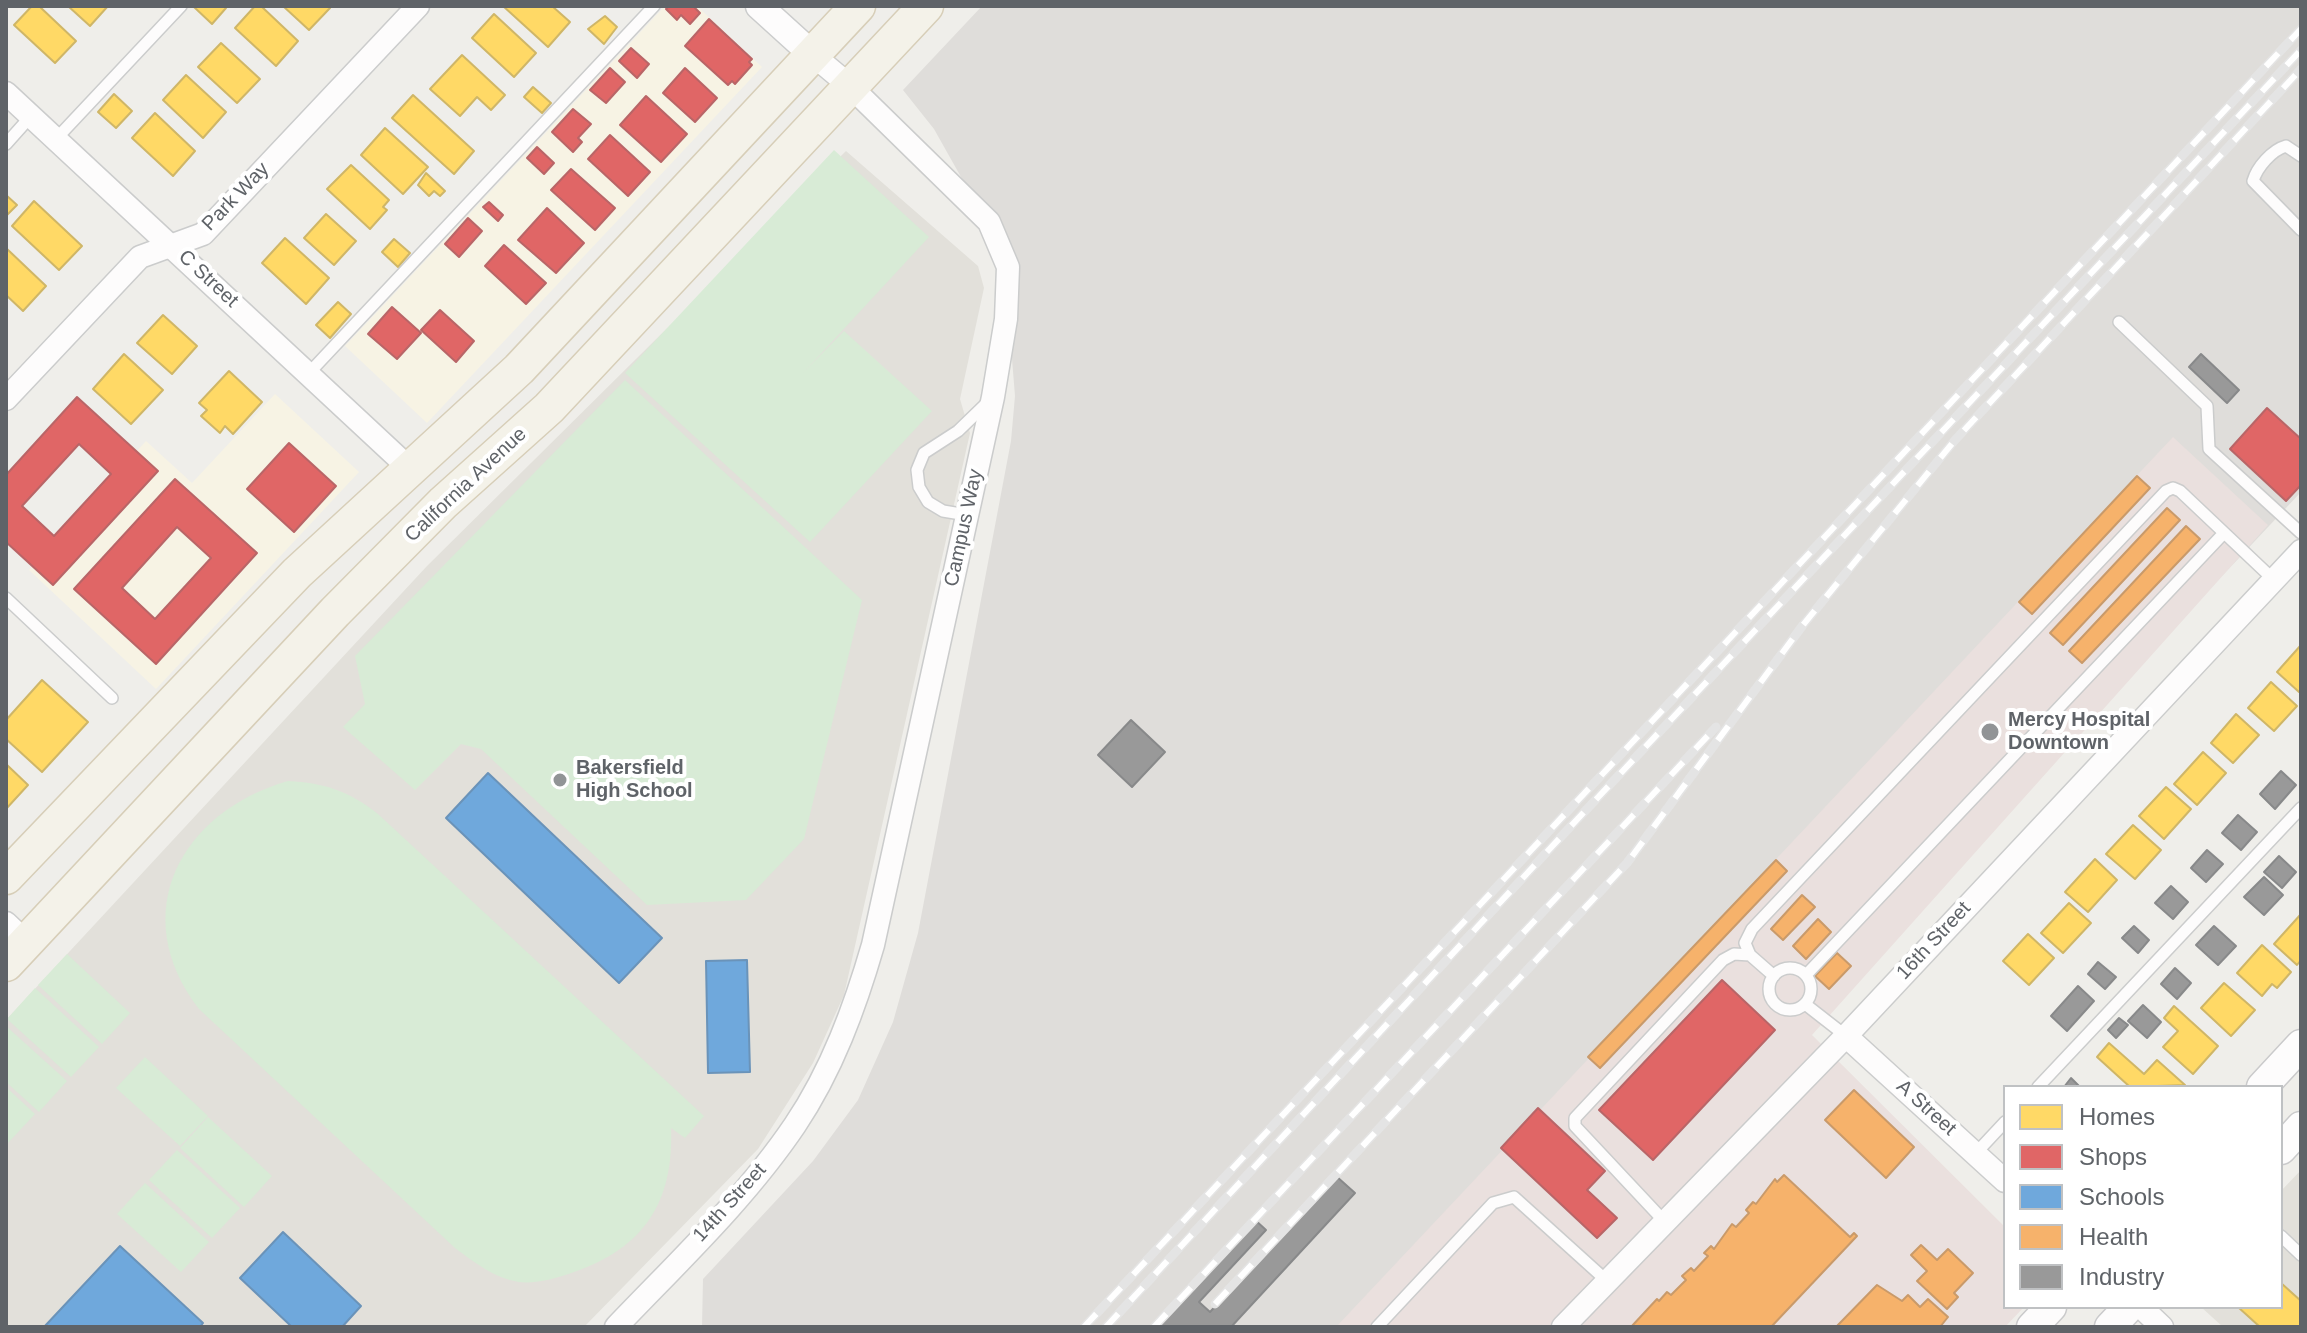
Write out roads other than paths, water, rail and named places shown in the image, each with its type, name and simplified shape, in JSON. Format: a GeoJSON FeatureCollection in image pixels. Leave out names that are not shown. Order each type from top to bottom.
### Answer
{"type":"FeatureCollection","features":[{"type":"Feature","properties":{"kind":"main road"},"geometry":{"type":"LineString","coordinates":[[6,877],[297,573],[408,467],[519,369],[858,6]]}},
{"type":"Feature","properties":{"kind":"main road","name":"California Avenue"},"geometry":{"type":"LineString","coordinates":[[13,943],[443,503],[549,408],[926,6]]}},
{"type":"Feature","properties":{"kind":"main road"},"geometry":{"type":"LineString","coordinates":[[2264,1085],[2301,1045]]}},
{"type":"Feature","properties":{"kind":"main road"},"geometry":{"type":"LineString","coordinates":[[2283,1147],[2301,1127]]}},
{"type":"Feature","properties":{"kind":"main road"},"geometry":{"type":"LineString","coordinates":[[2032,1327],[2049,1309]]}},
{"type":"Feature","properties":{"kind":"main road"},"geometry":{"type":"LineString","coordinates":[[2110,1327],[2127,1309]]}},
{"type":"Feature","properties":{"kind":"street","name":"Park Way"},"geometry":{"type":"LineString","coordinates":[[6,399],[140,257],[203,234],[418,6]]}},
{"type":"Feature","properties":{"kind":"street"},"geometry":{"type":"LineString","coordinates":[[759,6],[813,55]]}},
{"type":"Feature","properties":{"kind":"street","name":"Campus Way"},"geometry":{"type":"LineString","coordinates":[[813,55],[850,86],[989,222],[1008,267],[1006,319],[993,397],[873,945],[858,996],[828,1068]]}},
{"type":"Feature","properties":{"kind":"street","name":"C Street"},"geometry":{"type":"LineString","coordinates":[[6,93],[408,467]]}},
{"type":"Feature","properties":{"kind":"street","name":"16th Street"},"geometry":{"type":"LineString","coordinates":[[1563,1327],[1846,1036],[2301,551]]}},
{"type":"Feature","properties":{"kind":"street","name":"A Street"},"geometry":{"type":"LineString","coordinates":[[1846,1036],[2003,1179]]}},
{"type":"Feature","properties":{"kind":"street","name":"14th Street"},"geometry":{"type":"LineString","coordinates":[[616,1327],[755,1179],[796,1123],[828,1068]]}},
{"type":"Feature","properties":{"kind":"street"},"geometry":{"type":"LineString","coordinates":[[2143,1309],[2162,1327]]}},
{"type":"Feature","properties":{"kind":"lane"},"geometry":{"type":"LineString","coordinates":[[56,139],[181,6]]}},
{"type":"Feature","properties":{"kind":"lane"},"geometry":{"type":"LineString","coordinates":[[309,373],[654,6]]}},
{"type":"Feature","properties":{"kind":"lane"},"geometry":{"type":"LineString","coordinates":[[6,144],[31,116]]}},
{"type":"Feature","properties":{"kind":"lane"},"geometry":{"type":"LineString","coordinates":[[2301,156],[2286,146],[2278,148],[2256,172],[2253,181],[2301,230]]}},
{"type":"Feature","properties":{"kind":"lane"},"geometry":{"type":"LineString","coordinates":[[2119,322],[2207,406],[2209,449],[2301,533]]}},
{"type":"Feature","properties":{"kind":"lane"},"geometry":{"type":"LineString","coordinates":[[967,515],[943,511],[928,502],[919,487],[917,470],[924,453],[958,431],[993,397]]}},
{"type":"Feature","properties":{"kind":"lane"},"geometry":{"type":"LineString","coordinates":[[1774,976],[1750,955],[1745,943],[1752,929],[2166,491],[2173,488],[2274,580]]}},
{"type":"Feature","properties":{"kind":"lane"},"geometry":{"type":"LineString","coordinates":[[1806,975],[2224,533]]}},
{"type":"Feature","properties":{"kind":"lane"},"geometry":{"type":"LineString","coordinates":[[6,598],[112,698]]}},
{"type":"Feature","properties":{"kind":"lane"},"geometry":{"type":"LineString","coordinates":[[2040,1085],[2301,808]]}},
{"type":"Feature","properties":{"kind":"lane"},"geometry":{"type":"LineString","coordinates":[[1664,1221],[1575,1126],[1575,1118],[1723,960],[1734,954],[1750,955]]}},
{"type":"Feature","properties":{"kind":"lane"},"geometry":{"type":"LineString","coordinates":[[1788,968],[1806,975],[1811,987],[1805,1004],[1789,1011],[1775,1005],[1769,992],[1774,976],[1788,968]]}},
{"type":"Feature","properties":{"kind":"lane"},"geometry":{"type":"LineString","coordinates":[[1805,1004],[1846,1036]]}},
{"type":"Feature","properties":{"kind":"lane"},"geometry":{"type":"LineString","coordinates":[[1976,1153],[2003,1124]]}},
{"type":"Feature","properties":{"kind":"lane"},"geometry":{"type":"LineString","coordinates":[[1377,1327],[1493,1203],[1514,1197],[1607,1281]]}},
{"type":"Feature","properties":{"kind":"lane"},"geometry":{"type":"LineString","coordinates":[[2283,1238],[2301,1255]]}},
{"type":"Feature","properties":{"kind":"railway"},"geometry":{"type":"LineString","coordinates":[[1084,1327],[2301,29]]}},
{"type":"Feature","properties":{"kind":"railway"},"geometry":{"type":"LineString","coordinates":[[1106,1327],[1571,826],[2301,50]]}},
{"type":"Feature","properties":{"kind":"railway"},"geometry":{"type":"LineString","coordinates":[[1215,1304],[1627,863],[1803,625],[1955,440],[2301,69]]}},
{"type":"Feature","properties":{"kind":"railway"},"geometry":{"type":"LineString","coordinates":[[1154,1327],[1716,727]]}},
{"type":"Feature","properties":{"kind":"place","name":"Mercy Hospital Downtown"},"geometry":{"type":"Point","coordinates":[1990,732]}},
{"type":"Feature","properties":{"kind":"place","name":"Bakersfield High School"},"geometry":{"type":"Point","coordinates":[560,780]}}]}
